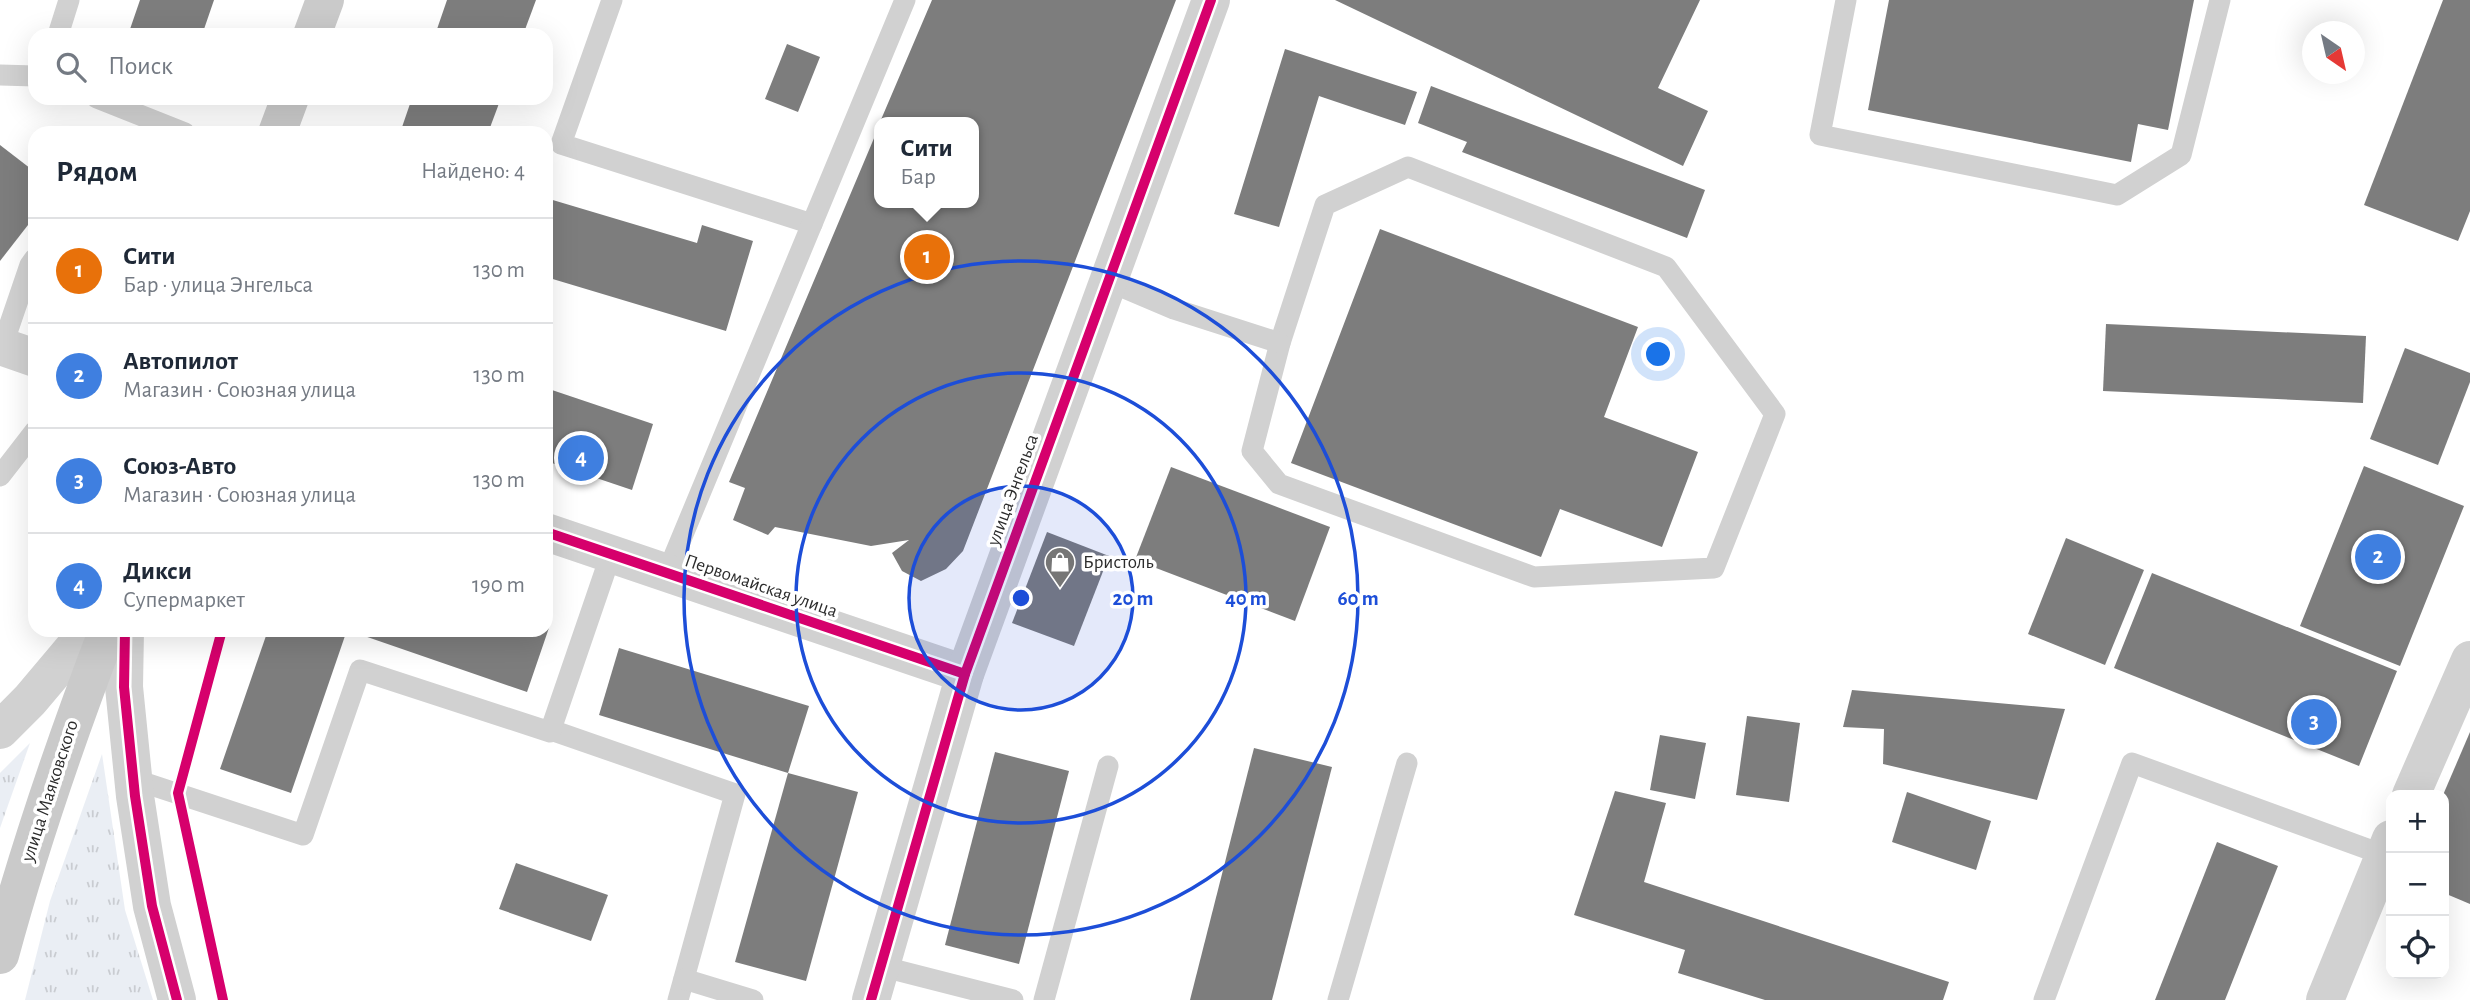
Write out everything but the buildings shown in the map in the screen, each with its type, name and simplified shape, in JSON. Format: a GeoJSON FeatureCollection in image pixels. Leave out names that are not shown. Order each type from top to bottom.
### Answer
{"type":"FeatureCollection","features":[{"type":"Feature","properties":{"kind":"main road"},"geometry":{"type":"LineString","coordinates":[[315,28],[325,0]]}},
{"type":"Feature","properties":{"kind":"main road"},"geometry":{"type":"LineString","coordinates":[[280,126],[287,105]]}},
{"type":"Feature","properties":{"kind":"main road","name":"улица Маяковского"},"geometry":{"type":"LineString","coordinates":[[0,955],[44,804],[105,637]]}},
{"type":"Feature","properties":{"kind":"street","name":"улица Энгельса"},"geometry":{"type":"LineString","coordinates":[[875,983],[965,674],[1211,0]]}},
{"type":"Feature","properties":{"kind":"street","name":"Первомайская улица"},"geometry":{"type":"LineString","coordinates":[[553,533],[965,674]]}},
{"type":"Feature","properties":{"kind":"street"},"geometry":{"type":"LineString","coordinates":[[0,730],[30,700],[83,637]]}},
{"type":"Feature","properties":{"kind":"street"},"geometry":{"type":"LineString","coordinates":[[125,637],[124,687],[133,779],[152,906],[177,1000]]}},
{"type":"Feature","properties":{"kind":"street"},"geometry":{"type":"LineString","coordinates":[[2413,790],[2470,660]]}},
{"type":"Feature","properties":{"kind":"street"},"geometry":{"type":"LineString","coordinates":[[2325,1000],[2386,852]]}},
{"type":"Feature","properties":{"kind":"lane"},"geometry":{"type":"LineString","coordinates":[[60,28],[69,0]]}},
{"type":"Feature","properties":{"kind":"lane"},"geometry":{"type":"LineString","coordinates":[[612,0],[561,144],[812,224]]}},
{"type":"Feature","properties":{"kind":"lane"},"geometry":{"type":"LineString","coordinates":[[667,573],[905,0]]}},
{"type":"Feature","properties":{"kind":"lane"},"geometry":{"type":"LineString","coordinates":[[1846,0],[1820,135],[2117,195],[2180,155],[2220,0]]}},
{"type":"Feature","properties":{"kind":"lane"},"geometry":{"type":"LineString","coordinates":[[0,75],[28,76]]}},
{"type":"Feature","properties":{"kind":"lane"},"geometry":{"type":"LineString","coordinates":[[115,105],[167,126]]}},
{"type":"Feature","properties":{"kind":"lane"},"geometry":{"type":"LineString","coordinates":[[1408,167],[1667,267],[1775,414],[1714,568],[1534,577],[1279,484],[1252,452],[1280,343],[1325,205],[1408,167]]}},
{"type":"Feature","properties":{"kind":"lane"},"geometry":{"type":"LineString","coordinates":[[12,350],[28,274]]}},
{"type":"Feature","properties":{"kind":"lane"},"geometry":{"type":"LineString","coordinates":[[1108,281],[1174,309],[1280,343]]}},
{"type":"Feature","properties":{"kind":"lane"},"geometry":{"type":"LineString","coordinates":[[0,476],[28,440]]}},
{"type":"Feature","properties":{"kind":"lane"},"geometry":{"type":"LineString","coordinates":[[551,730],[611,554]]}},
{"type":"Feature","properties":{"kind":"lane"},"geometry":{"type":"LineString","coordinates":[[133,779],[303,835],[360,670],[537,728],[550,732],[551,730],[735,794],[678,1000]]}},
{"type":"Feature","properties":{"kind":"lane"},"geometry":{"type":"LineString","coordinates":[[1338,1000],[1407,763]]}},
{"type":"Feature","properties":{"kind":"lane"},"geometry":{"type":"LineString","coordinates":[[2044,1000],[2132,763],[2386,846]]}},
{"type":"Feature","properties":{"kind":"lane"},"geometry":{"type":"LineString","coordinates":[[1044,1000],[1108,766]]}},
{"type":"Feature","properties":{"kind":"lane"},"geometry":{"type":"LineString","coordinates":[[684,979],[753,1000]]}},
{"type":"Feature","properties":{"kind":"lane"},"geometry":{"type":"LineString","coordinates":[[875,983],[1013,1000]]}},
{"type":"Feature","properties":{"kind":"green space"},"geometry":{"type":"Polygon","coordinates":[[[30,743],[0,828],[0,773],[30,743]]]}},
{"type":"Feature","properties":{"kind":"green space"},"geometry":{"type":"Polygon","coordinates":[[[102,754],[125,910],[153,1000],[25,1000],[50,901],[102,754]]]}},
{"type":"Feature","properties":{"kind":"cycle path"},"geometry":{"type":"LineString","coordinates":[[871,1000],[965,674],[1211,0]]}},
{"type":"Feature","properties":{"kind":"cycle path"},"geometry":{"type":"LineString","coordinates":[[553,534],[965,674]]}},
{"type":"Feature","properties":{"kind":"cycle path"},"geometry":{"type":"LineString","coordinates":[[125,637],[124,687],[135,796],[152,906],[177,1000]]}},
{"type":"Feature","properties":{"kind":"cycle path"},"geometry":{"type":"LineString","coordinates":[[220,637],[178,793],[223,1000]]}},
{"type":"Feature","properties":{"kind":"place","name":"Сити"},"geometry":{"type":"Point","coordinates":[927,257]}},
{"type":"Feature","properties":{"kind":"place","name":"Дикси"},"geometry":{"type":"Point","coordinates":[581,458]}},
{"type":"Feature","properties":{"kind":"place","name":"Автопилот"},"geometry":{"type":"Point","coordinates":[2378,557]}},
{"type":"Feature","properties":{"kind":"place","name":"Бристоль"},"geometry":{"type":"Point","coordinates":[1060,589]}},
{"type":"Feature","properties":{"kind":"place","name":"Союз-Авто"},"geometry":{"type":"Point","coordinates":[2314,722]}}]}
